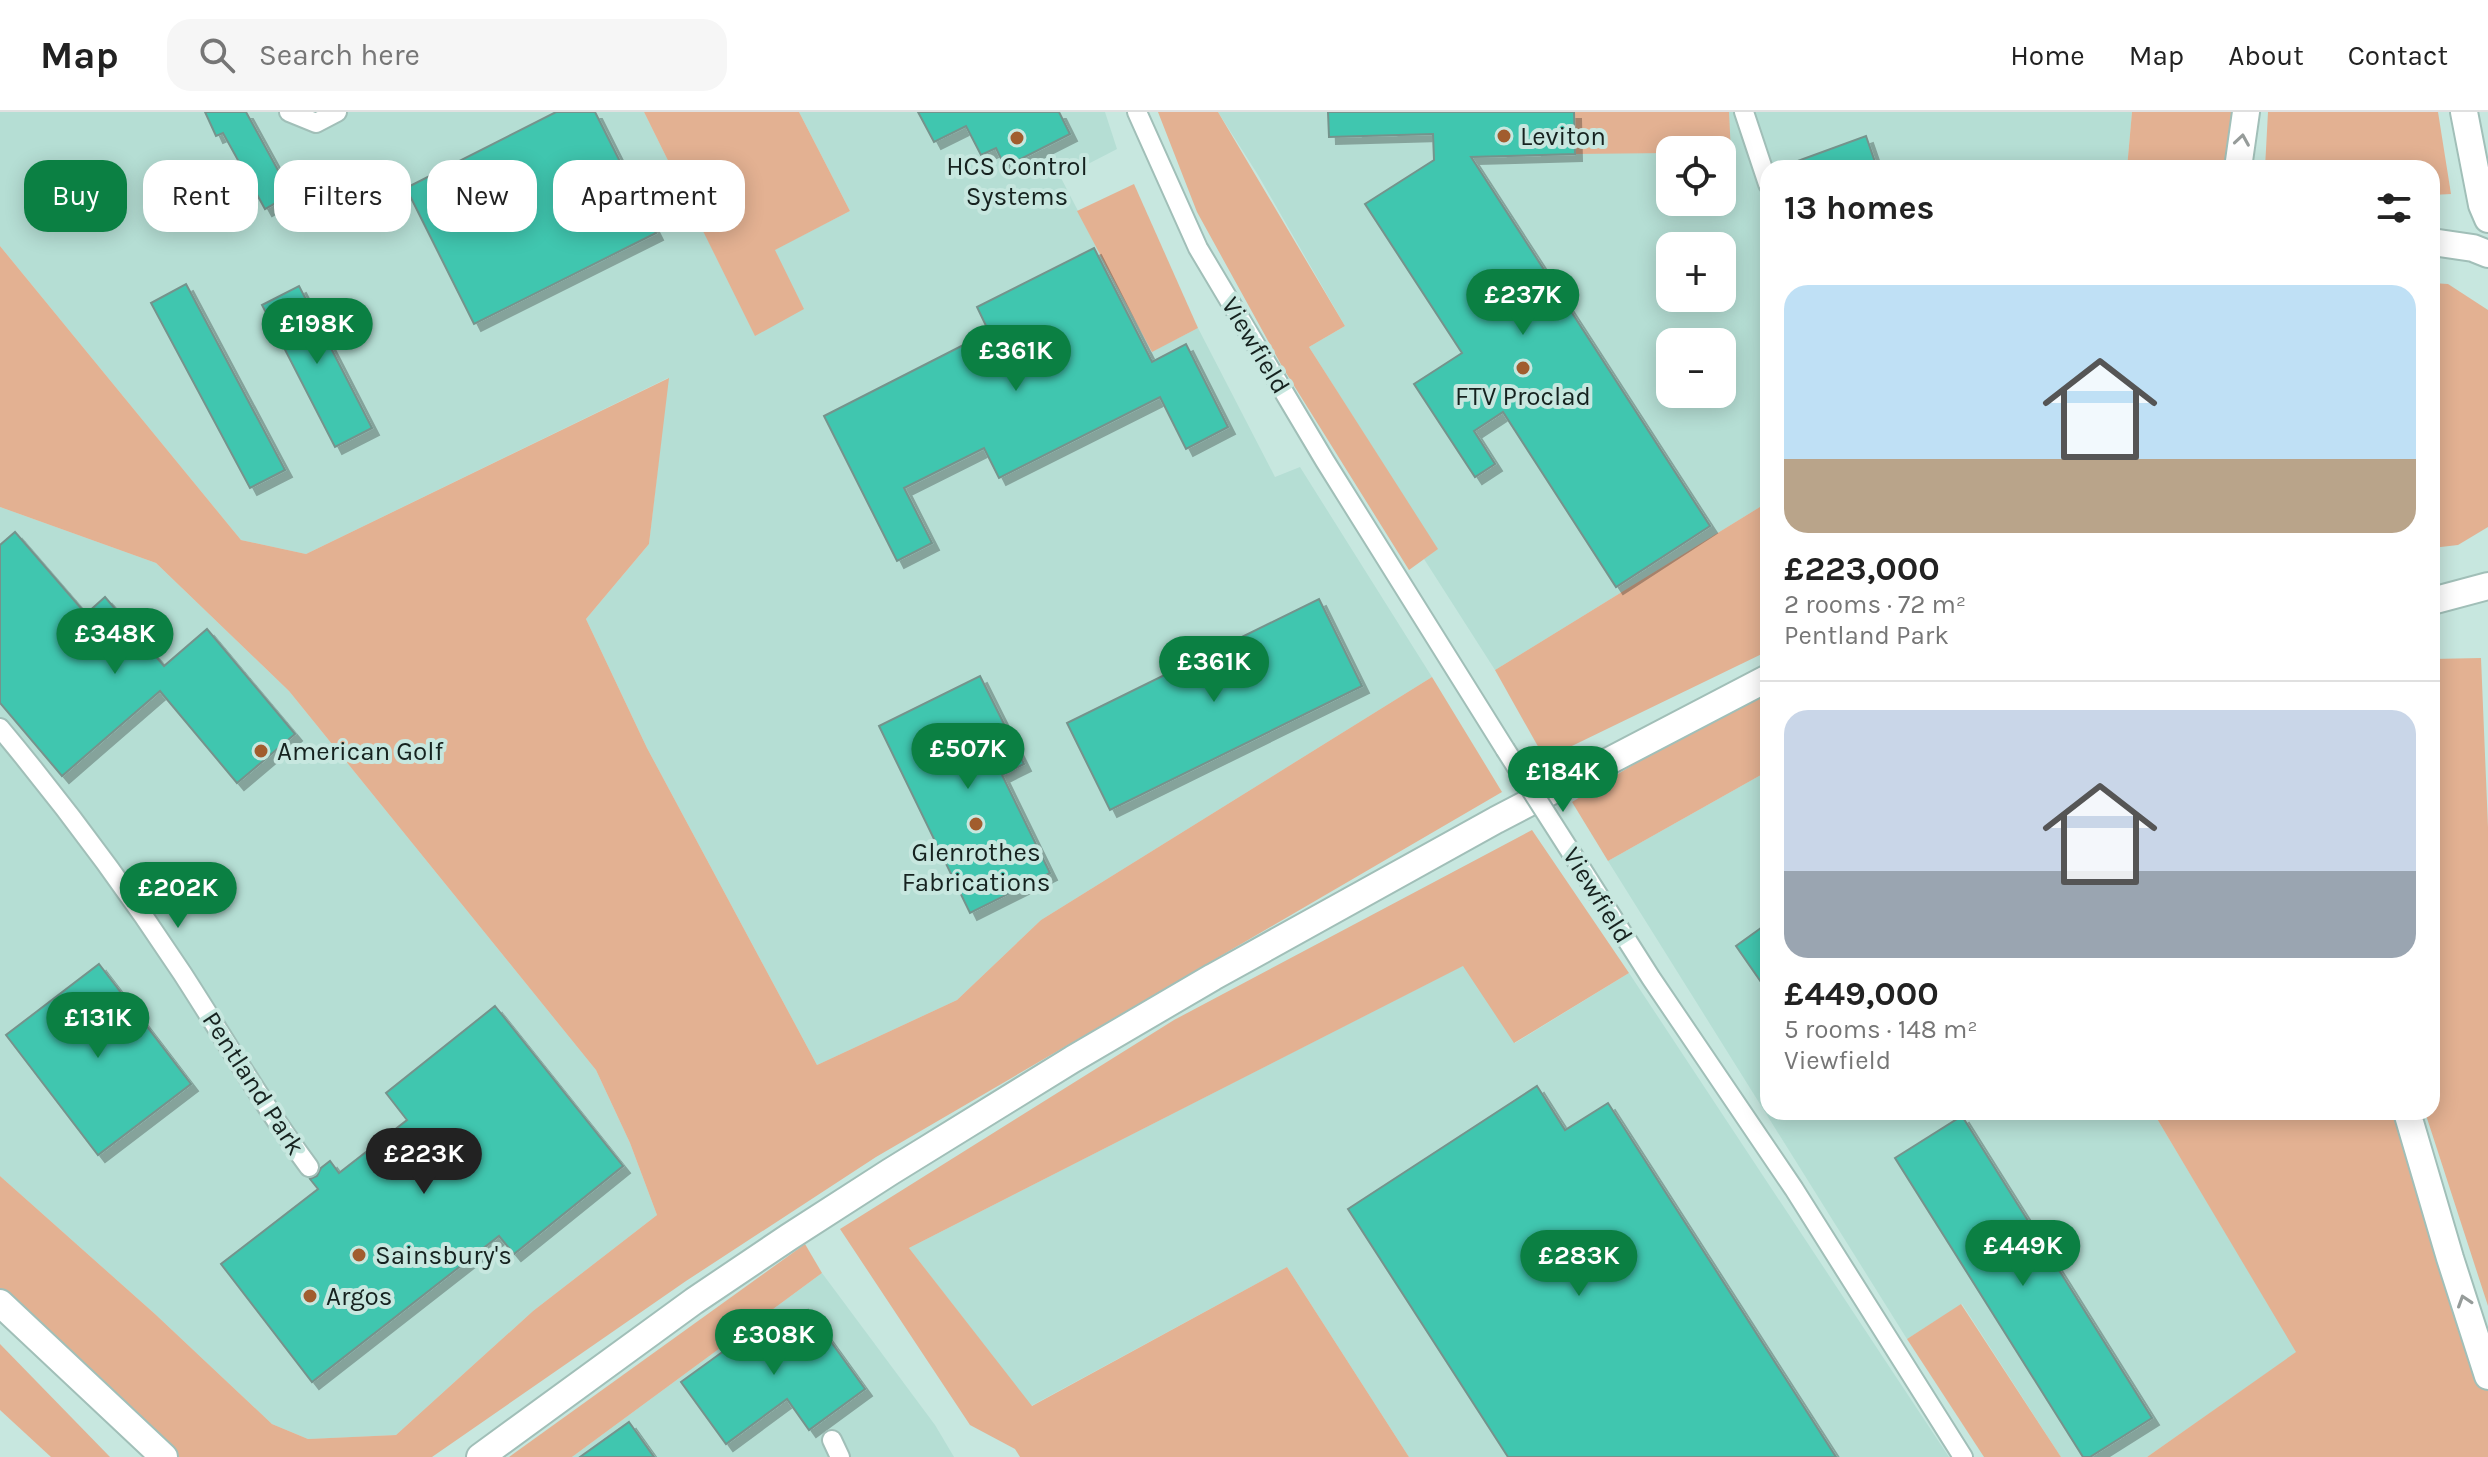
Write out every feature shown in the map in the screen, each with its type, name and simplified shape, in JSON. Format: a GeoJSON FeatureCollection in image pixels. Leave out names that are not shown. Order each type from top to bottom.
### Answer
{"type":"FeatureCollection","features":[{"type":"Feature","properties":{"kind":"main road"},"geometry":{"type":"LineString","coordinates":[[2239,160],[2246,112]]}},
{"type":"Feature","properties":{"kind":"main road"},"geometry":{"type":"LineString","coordinates":[[2464,112],[2482,205],[2488,219]]}},
{"type":"Feature","properties":{"kind":"main road"},"geometry":{"type":"LineString","coordinates":[[2440,243],[2473,248],[2488,254]]}},
{"type":"Feature","properties":{"kind":"main road"},"geometry":{"type":"LineString","coordinates":[[2440,599],[2488,586]]}},
{"type":"Feature","properties":{"kind":"main road"},"geometry":{"type":"LineString","coordinates":[[480,1457],[765,1253],[1073,1059],[1226,969],[1496,820],[1760,682]]}},
{"type":"Feature","properties":{"kind":"main road"},"geometry":{"type":"LineString","coordinates":[[2409,1120],[2488,1376]]}},
{"type":"Feature","properties":{"kind":"main road"},"geometry":{"type":"LineString","coordinates":[[0,1303],[164,1457]]}},
{"type":"Feature","properties":{"kind":"street"},"geometry":{"type":"LineString","coordinates":[[289,112],[316,123],[337,112]]}},
{"type":"Feature","properties":{"kind":"street","name":"Viewfield"},"geometry":{"type":"LineString","coordinates":[[1137,112],[1198,248],[1325,461],[1651,978],[1794,1189],[1963,1457]]}},
{"type":"Feature","properties":{"kind":"street"},"geometry":{"type":"LineString","coordinates":[[1744,112],[1760,160]]}},
{"type":"Feature","properties":{"kind":"street","name":"Pentland Park"},"geometry":{"type":"LineString","coordinates":[[0,728],[93,843],[309,1167]]}},
{"type":"Feature","properties":{"kind":"shaded area"},"geometry":{"type":"Polygon","coordinates":[[[0,112],[644,112],[668,160],[553,160],[553,232],[704,232],[755,335],[774,250],[850,211],[799,112],[1105,112],[1117,149],[1061,178],[1151,352],[1198,328],[1275,477],[1300,467],[1432,677],[1041,920],[957,1000],[817,1065],[647,748],[586,619],[649,544],[668,378],[306,554],[241,540],[0,246],[0,112]]]}},
{"type":"Feature","properties":{"kind":"shaded area"},"geometry":{"type":"Polygon","coordinates":[[[644,112],[799,112],[850,211],[775,250],[804,309],[755,336],[703,232],[745,232],[745,160],[668,160],[644,112]]]}},
{"type":"Feature","properties":{"kind":"shaded area"},"geometry":{"type":"Polygon","coordinates":[[[1158,112],[1218,112],[1345,326],[1309,347],[1438,549],[1409,570],[1283,368],[1197,212],[1158,112]]]}},
{"type":"Feature","properties":{"kind":"shaded area"},"geometry":{"type":"Polygon","coordinates":[[[1218,112],[2132,112],[2128,160],[1760,160],[1760,507],[1495,670],[1424,559],[1437,549],[1309,347],[1345,326],[1218,112]]]}},
{"type":"Feature","properties":{"kind":"shaded area"},"geometry":{"type":"Polygon","coordinates":[[[1574,112],[1729,112],[1730,136],[1656,136],[1656,153],[1575,154],[1574,112]]]}},
{"type":"Feature","properties":{"kind":"shaded area"},"geometry":{"type":"Polygon","coordinates":[[[2132,112],[2246,112],[2239,160],[2128,160],[2132,112]]]}},
{"type":"Feature","properties":{"kind":"shaded area"},"geometry":{"type":"Polygon","coordinates":[[[2268,112],[2438,112],[2451,194],[2440,195],[2440,160],[2265,160],[2268,112]]]}},
{"type":"Feature","properties":{"kind":"shaded area"},"geometry":{"type":"Polygon","coordinates":[[[1134,184],[1198,328],[1152,352],[1077,211],[1134,184]]]}},
{"type":"Feature","properties":{"kind":"shaded area"},"geometry":{"type":"Polygon","coordinates":[[[0,246],[241,540],[306,554],[669,378],[649,544],[586,619],[647,748],[817,1065],[957,1000],[1041,920],[1432,677],[1502,792],[876,1157],[686,1281],[432,1457],[179,1457],[0,1289],[0,1176],[155,1314],[272,1424],[308,1439],[396,1435],[533,1311],[657,1215],[630,1143],[596,1070],[289,691],[156,563],[0,507],[0,246]]]}},
{"type":"Feature","properties":{"kind":"shaded area"},"geometry":{"type":"Polygon","coordinates":[[[2440,284],[2448,284],[2488,310],[2488,527],[2458,545],[2440,547],[2440,284]]]}},
{"type":"Feature","properties":{"kind":"shaded area"},"geometry":{"type":"Polygon","coordinates":[[[0,507],[156,563],[289,691],[596,1070],[630,1143],[657,1215],[533,1311],[396,1435],[308,1439],[272,1424],[155,1314],[0,1176],[0,507]]]}},
{"type":"Feature","properties":{"kind":"shaded area"},"geometry":{"type":"Polygon","coordinates":[[[1760,507],[1760,655],[1545,759],[1495,670],[1760,507]]]}},
{"type":"Feature","properties":{"kind":"shaded area"},"geometry":{"type":"Polygon","coordinates":[[[2481,658],[2488,827],[2488,1306],[2428,1120],[2440,1120],[2440,659],[2481,658]]]}},
{"type":"Feature","properties":{"kind":"shaded area"},"geometry":{"type":"Polygon","coordinates":[[[1760,695],[1760,776],[1608,861],[1572,802],[1654,752],[1760,695]]]}},
{"type":"Feature","properties":{"kind":"shaded area"},"geometry":{"type":"Polygon","coordinates":[[[1760,776],[1760,1104],[1608,861],[1760,776]]]}},
{"type":"Feature","properties":{"kind":"shaded area"},"geometry":{"type":"Polygon","coordinates":[[[1532,830],[1629,973],[1514,1043],[1463,966],[909,1248],[1032,1406],[1287,1267],[1409,1457],[1020,1457],[1015,1449],[970,1425],[840,1229],[1174,1020],[1532,830]]]}},
{"type":"Feature","properties":{"kind":"shaded area"},"geometry":{"type":"Polygon","coordinates":[[[1464,965],[1515,1043],[1629,973],[1949,1457],[1409,1457],[1287,1267],[1031,1406],[909,1248],[1464,965]]]}},
{"type":"Feature","properties":{"kind":"shaded area"},"geometry":{"type":"Polygon","coordinates":[[[1770,1120],[2158,1120],[2297,1352],[2147,1457],[2061,1457],[1962,1304],[1907,1339],[1770,1120]]]}},
{"type":"Feature","properties":{"kind":"shaded area"},"geometry":{"type":"Polygon","coordinates":[[[2158,1120],[2409,1120],[2488,1376],[2488,1457],[2147,1457],[2296,1352],[2158,1120]]]}},
{"type":"Feature","properties":{"kind":"shaded area"},"geometry":{"type":"Polygon","coordinates":[[[805,1244],[822,1273],[572,1457],[509,1457],[805,1244]]]}},
{"type":"Feature","properties":{"kind":"shaded area"},"geometry":{"type":"Polygon","coordinates":[[[822,1273],[935,1425],[954,1457],[572,1457],[822,1273]]]}},
{"type":"Feature","properties":{"kind":"shaded area"},"geometry":{"type":"Polygon","coordinates":[[[1961,1304],[2061,1457],[1984,1457],[1907,1339],[1961,1304]]]}},
{"type":"Feature","properties":{"kind":"shaded area"},"geometry":{"type":"Polygon","coordinates":[[[0,1344],[110,1457],[51,1457],[0,1410],[0,1344]]]}},
{"type":"Feature","properties":{"kind":"building"},"geometry":{"type":"Polygon","coordinates":[[[205,112],[246,112],[274,163],[274,204],[265,209],[258,196],[258,160],[238,160],[223,133],[216,136],[205,112]]]}},
{"type":"Feature","properties":{"kind":"building"},"geometry":{"type":"Polygon","coordinates":[[[556,112],[595,112],[619,160],[553,160],[553,232],[656,233],[474,324],[428,232],[537,232],[537,160],[461,160],[556,112]]]}},
{"type":"Feature","properties":{"kind":"building","name":"HCS Control Systems"},"geometry":{"type":"Polygon","coordinates":[[[918,112],[1059,112],[1070,134],[1005,167],[996,148],[981,155],[966,126],[934,142],[918,112]]]}},
{"type":"Feature","properties":{"kind":"building","name":"FTV Proclad"},"geometry":{"type":"Polygon","coordinates":[[[1328,112],[1574,112],[1575,154],[1471,157],[1710,526],[1616,587],[1503,412],[1474,431],[1495,464],[1475,477],[1414,384],[1462,353],[1365,204],[1434,160],[1433,134],[1329,137],[1328,112]]]}},
{"type":"Feature","properties":{"kind":"building"},"geometry":{"type":"Polygon","coordinates":[[[1866,136],[1874,160],[1800,160],[1866,136]]]}},
{"type":"Feature","properties":{"kind":"building"},"geometry":{"type":"Polygon","coordinates":[[[427,177],[427,230],[411,198],[411,185],[427,177]]]}},
{"type":"Feature","properties":{"kind":"building"},"geometry":{"type":"Polygon","coordinates":[[[1094,248],[1152,362],[1186,344],[1228,427],[1186,449],[1160,397],[999,478],[984,448],[904,488],[932,543],[897,561],[824,416],[989,332],[977,307],[1094,248]]]}},
{"type":"Feature","properties":{"kind":"building"},"geometry":{"type":"Polygon","coordinates":[[[186,284],[285,470],[250,488],[151,303],[186,284]]]}},
{"type":"Feature","properties":{"kind":"building"},"geometry":{"type":"Polygon","coordinates":[[[299,286],[372,428],[335,447],[262,305],[299,286]]]}},
{"type":"Feature","properties":{"kind":"building"},"geometry":{"type":"Polygon","coordinates":[[[15,532],[86,614],[105,597],[164,666],[207,629],[295,734],[237,783],[160,691],[62,776],[0,703],[0,545],[15,532]]]}},
{"type":"Feature","properties":{"kind":"building"},"geometry":{"type":"Polygon","coordinates":[[[1319,599],[1362,686],[1110,810],[1067,723],[1319,599]]]}},
{"type":"Feature","properties":{"kind":"building","name":"Glenrothes Fabrications"},"geometry":{"type":"Polygon","coordinates":[[[980,676],[1024,764],[1002,775],[1050,873],[970,913],[879,726],[980,676]]]}},
{"type":"Feature","properties":{"kind":"building"},"geometry":{"type":"Polygon","coordinates":[[[1760,929],[1760,980],[1736,946],[1760,929]]]}},
{"type":"Feature","properties":{"kind":"building"},"geometry":{"type":"Polygon","coordinates":[[[99,964],[191,1084],[98,1155],[6,1035],[99,964]]]}},
{"type":"Feature","properties":{"kind":"building"},"geometry":{"type":"Polygon","coordinates":[[[495,1006],[623,1166],[514,1254],[499,1236],[312,1382],[221,1264],[318,1189],[310,1179],[317,1176],[330,1161],[339,1173],[407,1120],[386,1093],[495,1006]]]}},
{"type":"Feature","properties":{"kind":"building"},"geometry":{"type":"Polygon","coordinates":[[[1537,1086],[1565,1130],[1608,1103],[1836,1457],[1508,1457],[1348,1209],[1537,1086]]]}},
{"type":"Feature","properties":{"kind":"building"},"geometry":{"type":"Polygon","coordinates":[[[1956,1120],[1965,1120],[2152,1418],[2090,1457],[2083,1457],[1895,1158],[1956,1120]]]}},
{"type":"Feature","properties":{"kind":"building"},"geometry":{"type":"Polygon","coordinates":[[[808,1310],[865,1389],[809,1430],[787,1399],[726,1444],[681,1382],[779,1311],[788,1324],[808,1310]]]}},
{"type":"Feature","properties":{"kind":"building"},"geometry":{"type":"Polygon","coordinates":[[[629,1422],[654,1457],[580,1457],[629,1422]]]}},
{"type":"Feature","properties":{"kind":"place","name":"Leviton"},"geometry":{"type":"Point","coordinates":[1504,136]}},
{"type":"Feature","properties":{"kind":"place","name":"HCS Control Systems"},"geometry":{"type":"Point","coordinates":[1017,138]}},
{"type":"Feature","properties":{"kind":"place","name":"FTV Proclad"},"geometry":{"type":"Point","coordinates":[1523,368]}},
{"type":"Feature","properties":{"kind":"place","name":"American Golf"},"geometry":{"type":"Point","coordinates":[261,751]}},
{"type":"Feature","properties":{"kind":"place","name":"Glenrothes Fabrications"},"geometry":{"type":"Point","coordinates":[976,824]}},
{"type":"Feature","properties":{"kind":"place","name":"Sainsbury's"},"geometry":{"type":"Point","coordinates":[359,1255]}},
{"type":"Feature","properties":{"kind":"place","name":"Argos"},"geometry":{"type":"Point","coordinates":[310,1296]}}]}
